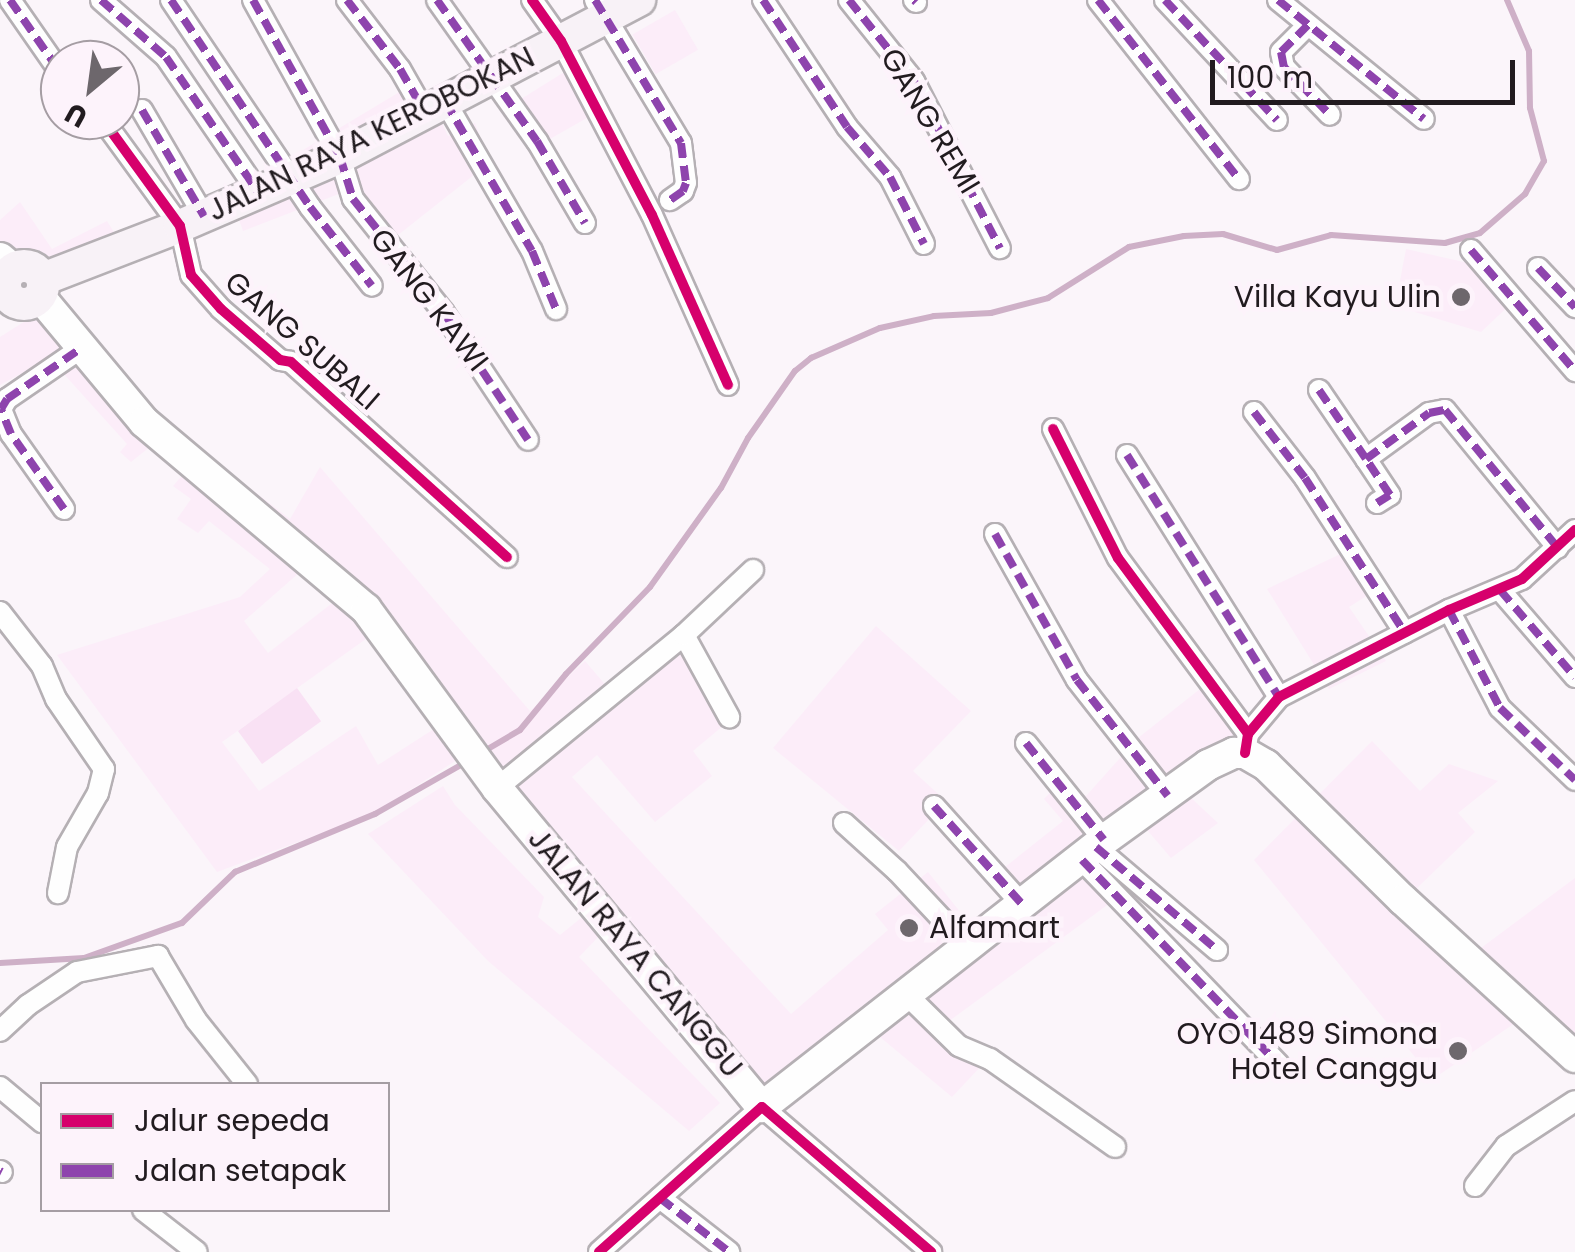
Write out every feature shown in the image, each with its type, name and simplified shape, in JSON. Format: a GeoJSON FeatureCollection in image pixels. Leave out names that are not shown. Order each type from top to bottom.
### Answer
{"type":"FeatureCollection","features":[{"type":"Feature","properties":{"kind":"main road","name":"JALAN RAYA KEROBOKAN"},"geometry":{"type":"LineString","coordinates":[[17,283],[192,221],[340,157],[561,41],[602,9],[639,0]]}},
{"type":"Feature","properties":{"kind":"main road","name":"JALAN RAYA CANGGU"},"geometry":{"type":"LineString","coordinates":[[17,283],[144,422],[205,477],[305,553],[366,609],[496,788],[762,1107],[1094,849],[1247,743]]}},
{"type":"Feature","properties":{"kind":"main road"},"geometry":{"type":"LineString","coordinates":[[1247,743],[1403,900],[1575,1057]]}},
{"type":"Feature","properties":{"kind":"street"},"geometry":{"type":"LineString","coordinates":[[10,0],[40,43]]}},
{"type":"Feature","properties":{"kind":"street"},"geometry":{"type":"LineString","coordinates":[[101,0],[166,57],[258,192]]}},
{"type":"Feature","properties":{"kind":"street"},"geometry":{"type":"LineString","coordinates":[[171,0],[291,178],[372,286]]}},
{"type":"Feature","properties":{"kind":"street","name":"GANG KAWI"},"geometry":{"type":"LineString","coordinates":[[253,0],[340,157],[353,199],[372,228],[448,319],[528,440]]}},
{"type":"Feature","properties":{"kind":"street"},"geometry":{"type":"LineString","coordinates":[[348,0],[400,69],[434,106],[535,257],[556,309]]}},
{"type":"Feature","properties":{"kind":"street"},"geometry":{"type":"LineString","coordinates":[[437,0],[492,76],[585,223]]}},
{"type":"Feature","properties":{"kind":"street"},"geometry":{"type":"LineString","coordinates":[[532,0],[561,41],[652,215],[728,385]]}},
{"type":"Feature","properties":{"kind":"street","name":"GANG REMI"},"geometry":{"type":"LineString","coordinates":[[849,0],[914,82],[1000,248]]}},
{"type":"Feature","properties":{"kind":"street"},"geometry":{"type":"LineString","coordinates":[[1098,0],[1239,179]]}},
{"type":"Feature","properties":{"kind":"street"},"geometry":{"type":"LineString","coordinates":[[1165,0],[1277,120]]}},
{"type":"Feature","properties":{"kind":"street"},"geometry":{"type":"LineString","coordinates":[[1278,0],[1424,119]]}},
{"type":"Feature","properties":{"kind":"street"},"geometry":{"type":"LineString","coordinates":[[766,4],[848,127],[890,177],[924,244]]}},
{"type":"Feature","properties":{"kind":"street"},"geometry":{"type":"LineString","coordinates":[[602,9],[681,143],[686,178],[683,191],[670,200]]}},
{"type":"Feature","properties":{"kind":"street"},"geometry":{"type":"LineString","coordinates":[[1308,25],[1280,52],[1284,67],[1330,115]]}},
{"type":"Feature","properties":{"kind":"street"},"geometry":{"type":"LineString","coordinates":[[142,110],[192,221]]}},
{"type":"Feature","properties":{"kind":"street"},"geometry":{"type":"LineString","coordinates":[[121,140],[192,221]]}},
{"type":"Feature","properties":{"kind":"street","name":"GANG SUBALI"},"geometry":{"type":"LineString","coordinates":[[192,221],[191,275],[221,309],[280,360],[292,362],[508,557]]}},
{"type":"Feature","properties":{"kind":"street"},"geometry":{"type":"LineString","coordinates":[[1470,250],[1575,371]]}},
{"type":"Feature","properties":{"kind":"street"},"geometry":{"type":"LineString","coordinates":[[1538,268],[1575,307]]}},
{"type":"Feature","properties":{"kind":"street"},"geometry":{"type":"LineString","coordinates":[[64,508],[21,449],[1,409],[7,399],[80,349]]}},
{"type":"Feature","properties":{"kind":"street"},"geometry":{"type":"LineString","coordinates":[[1319,390],[1390,494],[1377,503]]}},
{"type":"Feature","properties":{"kind":"street"},"geometry":{"type":"LineString","coordinates":[[1053,429],[1118,558],[1247,743],[1279,697],[1449,610],[1522,579],[1570,537],[1445,410],[1430,414],[1366,459]]}},
{"type":"Feature","properties":{"kind":"street"},"geometry":{"type":"LineString","coordinates":[[1254,412],[1304,478],[1405,633]]}},
{"type":"Feature","properties":{"kind":"street"},"geometry":{"type":"LineString","coordinates":[[1127,455],[1279,697]]}},
{"type":"Feature","properties":{"kind":"street"},"geometry":{"type":"LineString","coordinates":[[995,534],[1077,680],[1168,796]]}},
{"type":"Feature","properties":{"kind":"street"},"geometry":{"type":"LineString","coordinates":[[496,788],[684,635],[752,570]]}},
{"type":"Feature","properties":{"kind":"street"},"geometry":{"type":"LineString","coordinates":[[1500,590],[1575,676]]}},
{"type":"Feature","properties":{"kind":"street"},"geometry":{"type":"LineString","coordinates":[[1449,610],[1500,708],[1575,780]]}},
{"type":"Feature","properties":{"kind":"street"},"geometry":{"type":"LineString","coordinates":[[0,612],[104,769],[98,792],[67,846],[58,893]]}},
{"type":"Feature","properties":{"kind":"street"},"geometry":{"type":"LineString","coordinates":[[684,635],[728,717]]}},
{"type":"Feature","properties":{"kind":"street"},"geometry":{"type":"LineString","coordinates":[[1026,744],[1094,849],[1279,1065]]}},
{"type":"Feature","properties":{"kind":"street"},"geometry":{"type":"LineString","coordinates":[[934,806],[1022,904]]}},
{"type":"Feature","properties":{"kind":"street"},"geometry":{"type":"LineString","coordinates":[[844,823],[898,871],[969,948]]}},
{"type":"Feature","properties":{"kind":"street"},"geometry":{"type":"LineString","coordinates":[[1094,849],[1217,950]]}},
{"type":"Feature","properties":{"kind":"street"},"geometry":{"type":"LineString","coordinates":[[0,1031],[28,1004],[76,972],[158,956],[196,1020],[245,1082]]}},
{"type":"Feature","properties":{"kind":"street"},"geometry":{"type":"LineString","coordinates":[[906,994],[959,1046],[990,1059],[1114,1146]]}},
{"type":"Feature","properties":{"kind":"street"},"geometry":{"type":"LineString","coordinates":[[0,1088],[40,1120]]}},
{"type":"Feature","properties":{"kind":"street"},"geometry":{"type":"LineString","coordinates":[[1475,1186],[1506,1146],[1575,1102]]}},
{"type":"Feature","properties":{"kind":"street"},"geometry":{"type":"LineString","coordinates":[[611,1248],[660,1198],[762,1107],[931,1252]]}},
{"type":"Feature","properties":{"kind":"street"},"geometry":{"type":"LineString","coordinates":[[660,1198],[729,1252]]}},
{"type":"Feature","properties":{"kind":"street"},"geometry":{"type":"LineString","coordinates":[[146,1212],[197,1252]]}},
{"type":"Feature","properties":{"kind":"shaded area"},"geometry":{"type":"Polygon","coordinates":[[[675,10],[698,50],[656,74],[633,34],[675,10]]]}},
{"type":"Feature","properties":{"kind":"shaded area"},"geometry":{"type":"Polygon","coordinates":[[[582,61],[601,110],[534,148],[513,104],[582,61]]]}},
{"type":"Feature","properties":{"kind":"shaded area"},"geometry":{"type":"Polygon","coordinates":[[[421,79],[448,136],[475,123],[489,163],[388,243],[349,190],[243,231],[230,194],[421,79]]]}},
{"type":"Feature","properties":{"kind":"shaded area"},"geometry":{"type":"Polygon","coordinates":[[[20,202],[52,249],[107,221],[127,253],[34,276],[0,295],[0,220],[20,202]]]}},
{"type":"Feature","properties":{"kind":"shaded area"},"geometry":{"type":"Polygon","coordinates":[[[1406,249],[1486,267],[1515,300],[1481,332],[1415,312],[1399,286],[1406,249]]]}},
{"type":"Feature","properties":{"kind":"shaded area"},"geometry":{"type":"Polygon","coordinates":[[[38,313],[61,348],[84,332],[172,429],[131,462],[120,452],[127,444],[63,373],[49,381],[37,365],[0,385],[0,337],[38,313]]]}},
{"type":"Feature","properties":{"kind":"shaded area"},"geometry":{"type":"Polygon","coordinates":[[[203,452],[290,519],[320,467],[530,711],[585,661],[609,689],[681,629],[736,715],[693,751],[712,776],[655,822],[597,755],[572,777],[791,1014],[888,930],[875,914],[928,872],[978,934],[1024,903],[1000,871],[1063,821],[1044,799],[1061,781],[1086,796],[1138,738],[1219,674],[1253,719],[1174,782],[1218,823],[1171,858],[1142,824],[1101,858],[1129,889],[941,1027],[983,1064],[952,1097],[868,1027],[783,1105],[601,934],[579,957],[720,1103],[689,1131],[488,961],[368,834],[443,786],[455,805],[544,897],[538,917],[560,935],[586,914],[463,756],[371,815],[217,872],[57,655],[240,597],[270,569],[209,521],[198,533],[177,519],[191,499],[173,486],[203,452]],[[324,551],[244,621],[268,653],[358,583],[324,551]],[[391,621],[222,742],[259,791],[356,726],[378,765],[454,716],[391,621]]]}},
{"type":"Feature","properties":{"kind":"shaded area"},"geometry":{"type":"Polygon","coordinates":[[[1353,548],[1376,590],[1349,607],[1386,661],[1329,689],[1267,589],[1353,548]]]}},
{"type":"Feature","properties":{"kind":"shaded area"},"geometry":{"type":"Polygon","coordinates":[[[876,626],[971,711],[913,771],[946,801],[899,851],[773,748],[876,626]]]}},
{"type":"Feature","properties":{"kind":"shaded area"},"geometry":{"type":"Polygon","coordinates":[[[297,688],[321,721],[262,764],[238,731],[297,688]]]}},
{"type":"Feature","properties":{"kind":"shaded area"},"geometry":{"type":"Polygon","coordinates":[[[1372,741],[1420,791],[1449,764],[1498,781],[1458,813],[1475,832],[1417,888],[1477,951],[1575,878],[1575,1048],[1537,1008],[1433,1079],[1254,860],[1372,741]]]}},
{"type":"Feature","properties":{"kind":"waterway"},"geometry":{"type":"LineString","coordinates":[[481,753],[520,730],[566,674],[650,587],[721,488],[748,438],[795,371],[811,358],[880,328],[934,316],[991,313],[1048,298],[1129,247],[1184,236],[1223,234],[1277,250],[1331,235],[1445,243],[1480,233],[1525,194],[1544,161],[1530,108],[1529,51],[1507,0]]}},
{"type":"Feature","properties":{"kind":"waterway"},"geometry":{"type":"LineString","coordinates":[[0,963],[84,958],[182,923],[235,872],[375,814],[466,762]]}},
{"type":"Feature","properties":{"kind":"marked path"},"geometry":{"type":"LineString","coordinates":[[10,0],[40,43]]}},
{"type":"Feature","properties":{"kind":"marked path"},"geometry":{"type":"LineString","coordinates":[[101,0],[166,57],[258,192]]}},
{"type":"Feature","properties":{"kind":"marked path"},"geometry":{"type":"LineString","coordinates":[[171,0],[310,207],[372,286]]}},
{"type":"Feature","properties":{"kind":"marked path"},"geometry":{"type":"LineString","coordinates":[[253,0],[340,157],[353,199],[444,313],[528,440]]}},
{"type":"Feature","properties":{"kind":"marked path"},"geometry":{"type":"LineString","coordinates":[[347,0],[400,69],[424,111]]}},
{"type":"Feature","properties":{"kind":"marked path"},"geometry":{"type":"LineString","coordinates":[[437,0],[537,141],[585,223]]}},
{"type":"Feature","properties":{"kind":"marked path"},"geometry":{"type":"LineString","coordinates":[[595,0],[681,143],[686,183],[683,191],[670,200]]}},
{"type":"Feature","properties":{"kind":"marked path"},"geometry":{"type":"LineString","coordinates":[[763,0],[847,127],[890,177],[924,244]]}},
{"type":"Feature","properties":{"kind":"marked path"},"geometry":{"type":"LineString","coordinates":[[849,0],[914,81],[1000,248]]}},
{"type":"Feature","properties":{"kind":"marked path"},"geometry":{"type":"LineString","coordinates":[[1098,0],[1239,179]]}},
{"type":"Feature","properties":{"kind":"marked path"},"geometry":{"type":"LineString","coordinates":[[1165,0],[1277,120]]}},
{"type":"Feature","properties":{"kind":"marked path"},"geometry":{"type":"LineString","coordinates":[[1278,0],[1424,119]]}},
{"type":"Feature","properties":{"kind":"marked path"},"geometry":{"type":"LineString","coordinates":[[1308,25],[1281,52],[1284,67],[1330,115]]}},
{"type":"Feature","properties":{"kind":"marked path"},"geometry":{"type":"LineString","coordinates":[[445,101],[532,251],[556,309]]}},
{"type":"Feature","properties":{"kind":"marked path"},"geometry":{"type":"LineString","coordinates":[[142,110],[204,216]]}},
{"type":"Feature","properties":{"kind":"marked path"},"geometry":{"type":"LineString","coordinates":[[1471,250],[1575,371]]}},
{"type":"Feature","properties":{"kind":"marked path"},"geometry":{"type":"LineString","coordinates":[[1538,268],[1575,307]]}},
{"type":"Feature","properties":{"kind":"marked path"},"geometry":{"type":"LineString","coordinates":[[64,509],[11,434],[1,409],[7,399],[80,349]]}},
{"type":"Feature","properties":{"kind":"marked path"},"geometry":{"type":"LineString","coordinates":[[1319,390],[1366,459]]}},
{"type":"Feature","properties":{"kind":"marked path"},"geometry":{"type":"LineString","coordinates":[[1377,503],[1390,495],[1366,459],[1429,413],[1445,410],[1558,548]]}},
{"type":"Feature","properties":{"kind":"marked path"},"geometry":{"type":"LineString","coordinates":[[1254,412],[1305,478],[1405,633]]}},
{"type":"Feature","properties":{"kind":"marked path"},"geometry":{"type":"LineString","coordinates":[[1127,455],[1279,697]]}},
{"type":"Feature","properties":{"kind":"marked path"},"geometry":{"type":"LineString","coordinates":[[995,534],[1077,680],[1168,796]]}},
{"type":"Feature","properties":{"kind":"marked path"},"geometry":{"type":"LineString","coordinates":[[1500,590],[1575,677]]}},
{"type":"Feature","properties":{"kind":"marked path"},"geometry":{"type":"LineString","coordinates":[[1449,610],[1500,708],[1575,780]]}},
{"type":"Feature","properties":{"kind":"marked path"},"geometry":{"type":"LineString","coordinates":[[1026,743],[1104,840]]}},
{"type":"Feature","properties":{"kind":"marked path"},"geometry":{"type":"LineString","coordinates":[[934,806],[1022,904]]}},
{"type":"Feature","properties":{"kind":"marked path"},"geometry":{"type":"LineString","coordinates":[[1096,847],[1217,950]]}},
{"type":"Feature","properties":{"kind":"marked path"},"geometry":{"type":"LineString","coordinates":[[1082,860],[1279,1065]]}},
{"type":"Feature","properties":{"kind":"marked path"},"geometry":{"type":"LineString","coordinates":[[660,1198],[729,1252]]}},
{"type":"Feature","properties":{"kind":"cycle path"},"geometry":{"type":"LineString","coordinates":[[532,0],[561,41],[652,215],[728,385]]}},
{"type":"Feature","properties":{"kind":"cycle path"},"geometry":{"type":"LineString","coordinates":[[118,140],[180,226],[191,275],[221,309],[280,360],[291,362],[507,557]]}},
{"type":"Feature","properties":{"kind":"cycle path"},"geometry":{"type":"LineString","coordinates":[[1053,429],[1118,558],[1248,734]]}},
{"type":"Feature","properties":{"kind":"cycle path"},"geometry":{"type":"LineString","coordinates":[[1245,753],[1248,734],[1279,697],[1449,610],[1522,579],[1575,530]]}},
{"type":"Feature","properties":{"kind":"cycle path"},"geometry":{"type":"LineString","coordinates":[[599,1252],[762,1107],[931,1252]]}},
{"type":"Feature","properties":{"kind":"place","name":"Villa Kayu Ulin"},"geometry":{"type":"Point","coordinates":[1461,297]}},
{"type":"Feature","properties":{"kind":"place","name":"Alfamart"},"geometry":{"type":"Point","coordinates":[909,928]}},
{"type":"Feature","properties":{"kind":"place","name":"OYO 1489 Simona Hotel Canggu"},"geometry":{"type":"Point","coordinates":[1458,1051]}}]}
